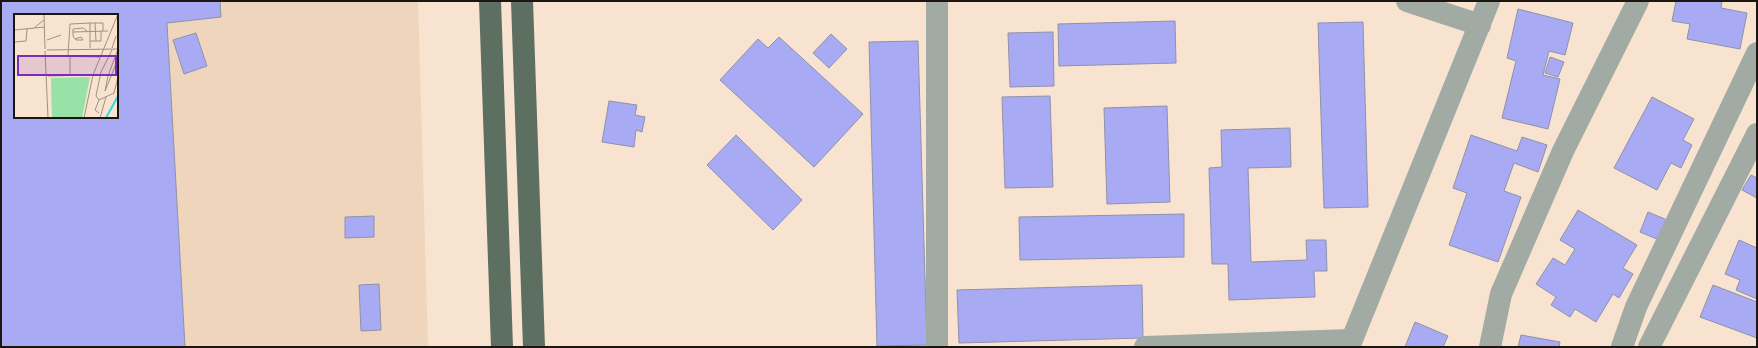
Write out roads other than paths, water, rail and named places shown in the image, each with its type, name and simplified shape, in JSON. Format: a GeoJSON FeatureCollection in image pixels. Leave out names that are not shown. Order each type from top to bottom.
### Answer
{"type":"FeatureCollection","features":[{"type":"Feature","properties":{"kind":"highway"},"geometry":{"type":"LineString","coordinates":[[490,1],[502,347]]}},
{"type":"Feature","properties":{"kind":"highway"},"geometry":{"type":"LineString","coordinates":[[522,1],[534,347]]}},
{"type":"Feature","properties":{"kind":"street"},"geometry":{"type":"LineString","coordinates":[[937,1],[937,347]]}},
{"type":"Feature","properties":{"kind":"street"},"geometry":{"type":"LineString","coordinates":[[1407,1],[1480,25]]}},
{"type":"Feature","properties":{"kind":"street"},"geometry":{"type":"LineString","coordinates":[[1145,347],[1350,344],[1393,242],[1489,1]]}},
{"type":"Feature","properties":{"kind":"street"},"geometry":{"type":"LineString","coordinates":[[1490,347],[1501,294],[1563,151],[1638,1]]}},
{"type":"Feature","properties":{"kind":"street"},"geometry":{"type":"LineString","coordinates":[[1622,347],[1636,308],[1757,53]]}},
{"type":"Feature","properties":{"kind":"street"},"geometry":{"type":"LineString","coordinates":[[1649,347],[1757,134]]}}]}
